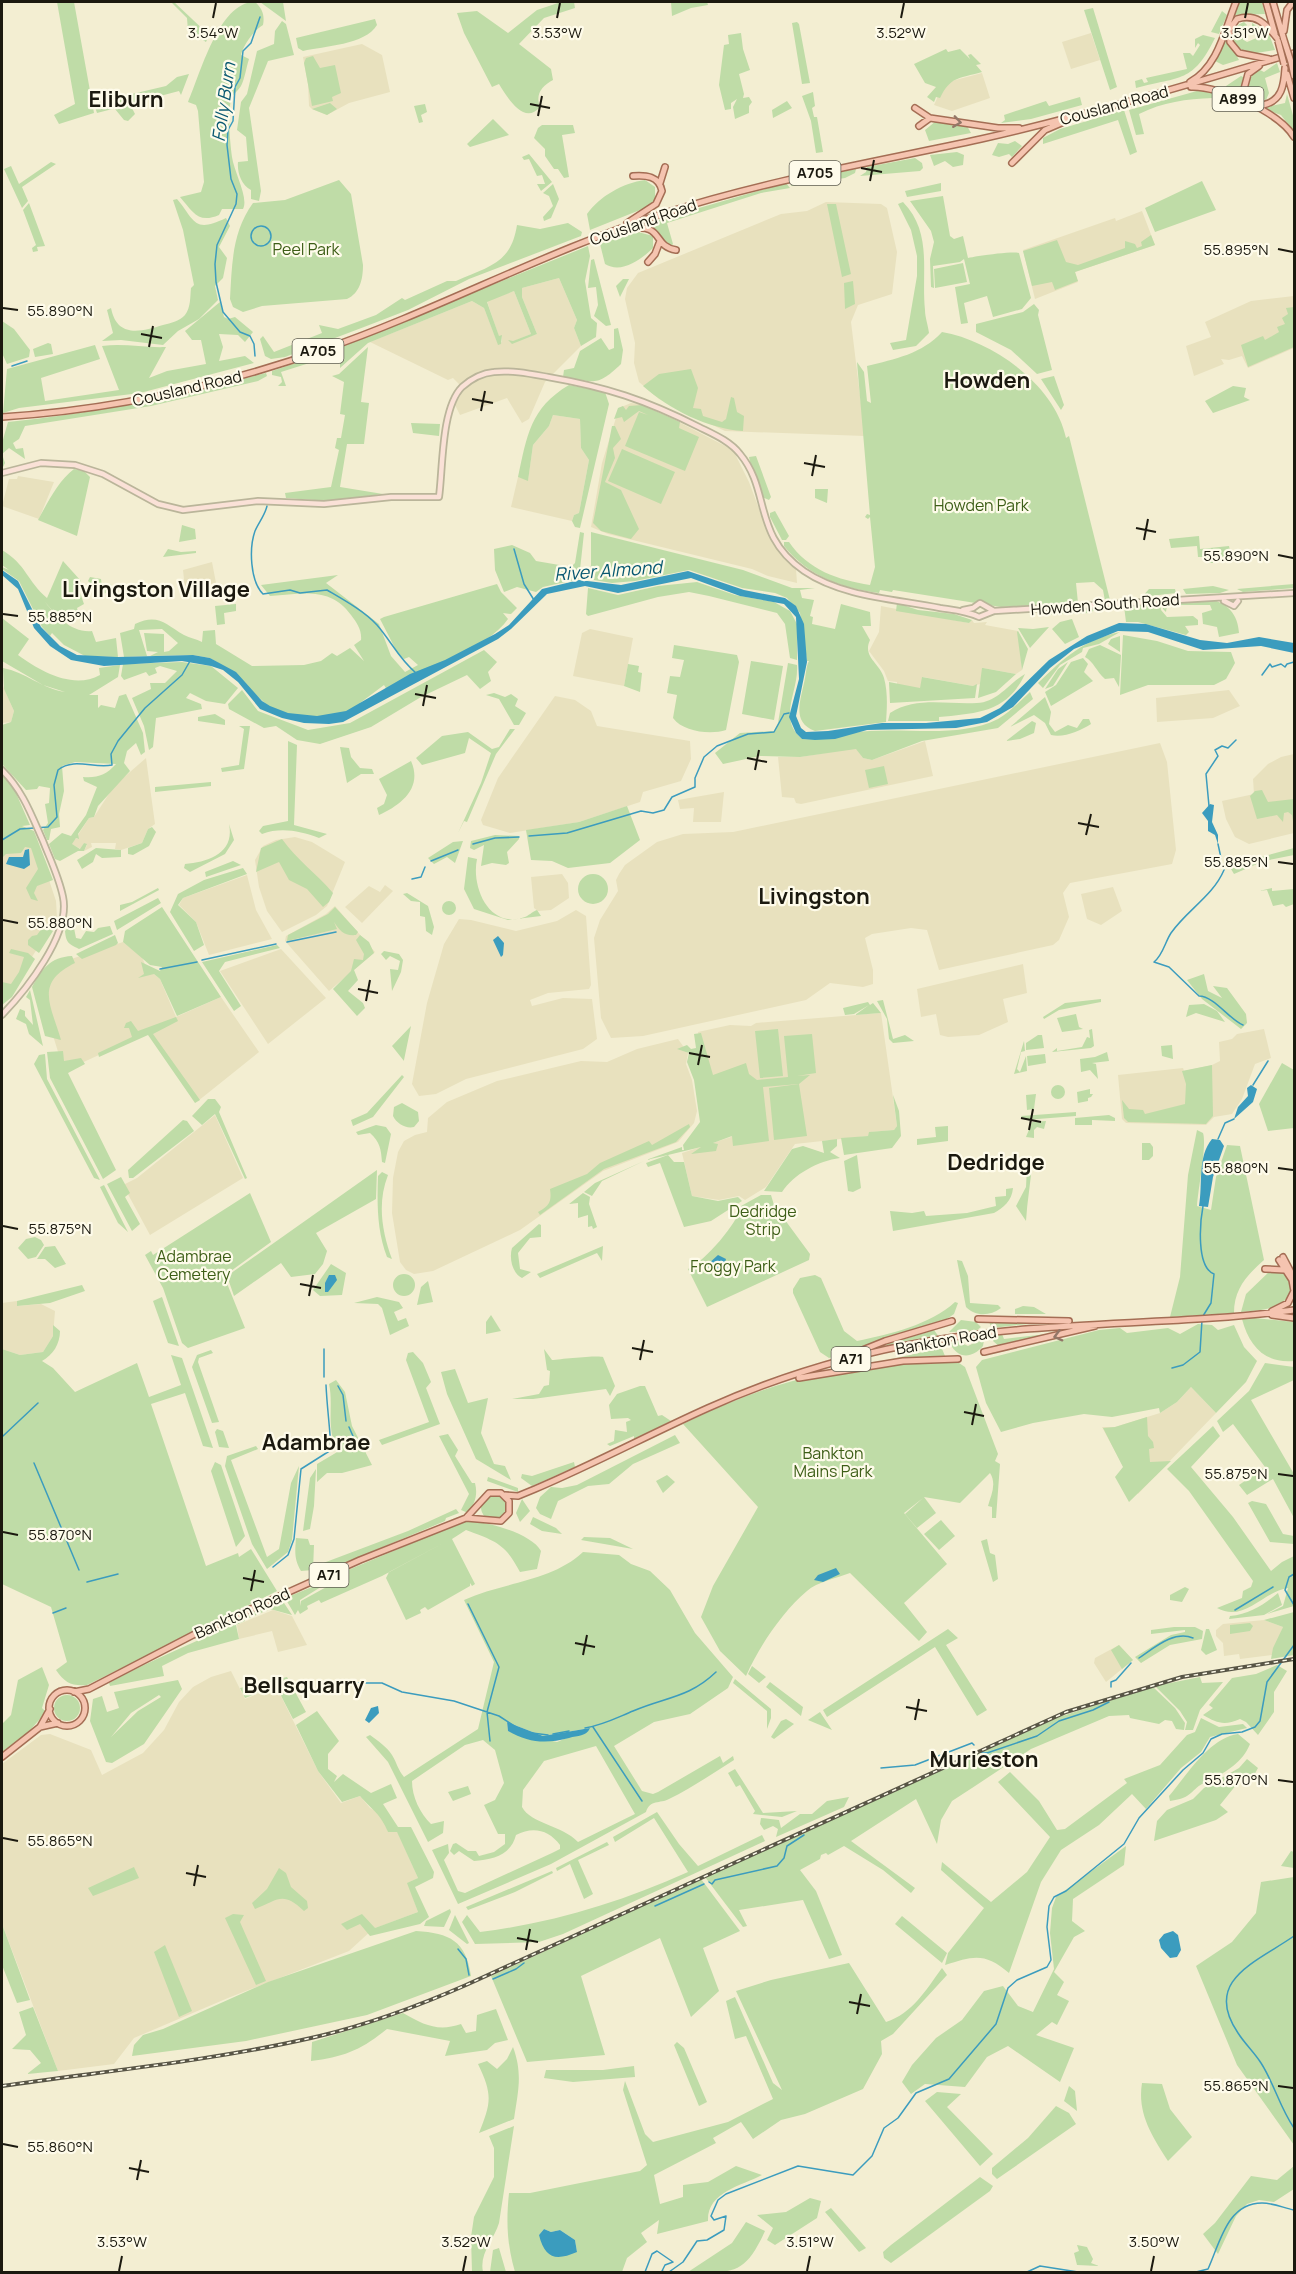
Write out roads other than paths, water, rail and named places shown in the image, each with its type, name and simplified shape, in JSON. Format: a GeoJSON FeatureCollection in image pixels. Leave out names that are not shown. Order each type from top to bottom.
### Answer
{"type":"FeatureCollection","features":[{"type":"Feature","properties":{"kind":"main road","name":"A899"},"geometry":{"type":"LineString","coordinates":[[1172,90],[1198,77],[1208,67],[1236,2]]}},
{"type":"Feature","properties":{"kind":"main road"},"geometry":{"type":"LineString","coordinates":[[1266,2],[1294,76]]}},
{"type":"Feature","properties":{"kind":"main road"},"geometry":{"type":"LineString","coordinates":[[1273,2],[1280,39]]}},
{"type":"Feature","properties":{"kind":"main road"},"geometry":{"type":"LineString","coordinates":[[1280,39],[1287,10],[1293,2]]}},
{"type":"Feature","properties":{"kind":"main road"},"geometry":{"type":"LineString","coordinates":[[1274,59],[1246,57],[1239,53],[1229,39],[1229,30],[1237,19],[1255,18],[1280,39]]}},
{"type":"Feature","properties":{"kind":"main road","name":"Cousland Road"},"geometry":{"type":"LineString","coordinates":[[2,417],[141,399],[273,367],[400,320],[608,234],[666,213],[792,178],[1027,128],[1082,114],[1172,90],[1294,53]]}},
{"type":"Feature","properties":{"kind":"main road"},"geometry":{"type":"LineString","coordinates":[[1274,59],[1248,74],[1244,89],[1250,100],[1263,105],[1274,100],[1281,91],[1289,66]]}},
{"type":"Feature","properties":{"kind":"main road"},"geometry":{"type":"LineString","coordinates":[[1289,66],[1294,98]]}},
{"type":"Feature","properties":{"kind":"main road","name":"A899"},"geometry":{"type":"LineString","coordinates":[[1172,90],[1203,86],[1220,91],[1275,118],[1294,137]]}},
{"type":"Feature","properties":{"kind":"main road"},"geometry":{"type":"LineString","coordinates":[[915,108],[930,118],[998,128],[1027,128]]}},
{"type":"Feature","properties":{"kind":"main road"},"geometry":{"type":"LineString","coordinates":[[1012,163],[1045,130],[1082,114]]}},
{"type":"Feature","properties":{"kind":"main road"},"geometry":{"type":"LineString","coordinates":[[919,126],[930,118]]}},
{"type":"Feature","properties":{"kind":"main road"},"geometry":{"type":"LineString","coordinates":[[633,176],[648,177],[660,183],[665,167]]}},
{"type":"Feature","properties":{"kind":"main road","name":"A705"},"geometry":{"type":"LineString","coordinates":[[608,234],[651,208],[658,201],[662,191],[660,183]]}},
{"type":"Feature","properties":{"kind":"main road","name":"A705"},"geometry":{"type":"LineString","coordinates":[[608,234],[639,227],[651,229],[660,240]]}},
{"type":"Feature","properties":{"kind":"main road"},"geometry":{"type":"LineString","coordinates":[[660,240],[668,248],[676,250]]}},
{"type":"Feature","properties":{"kind":"main road"},"geometry":{"type":"LineString","coordinates":[[648,262],[658,250],[660,240]]}},
{"type":"Feature","properties":{"kind":"main road","name":"Howden South Road"},"geometry":{"type":"LineString","coordinates":[[2,473],[40,463],[75,465],[103,474],[158,504],[183,510],[258,501],[324,504],[391,497],[440,497],[451,405],[463,386],[482,374],[505,371],[531,374],[598,386],[645,400],[726,442],[740,454],[749,468],[764,518],[776,542],[801,569],[835,587],[974,611],[981,617],[986,611]]}},
{"type":"Feature","properties":{"kind":"main road","name":"Howden South Road"},"geometry":{"type":"LineString","coordinates":[[986,611],[1215,598],[1233,600],[1247,596],[1294,593]]}},
{"type":"Feature","properties":{"kind":"main road","name":"Howden South Road"},"geometry":{"type":"LineString","coordinates":[[974,611],[980,603],[986,611]]}},
{"type":"Feature","properties":{"kind":"main road"},"geometry":{"type":"LineString","coordinates":[[2,770],[24,796],[64,898],[64,922],[42,961],[2,1016]]}},
{"type":"Feature","properties":{"kind":"main road"},"geometry":{"type":"LineString","coordinates":[[1262,1314],[1288,1303],[1293,1296],[1292,1280],[1284,1270],[1281,1259],[1294,1278]]}},
{"type":"Feature","properties":{"kind":"main road"},"geometry":{"type":"LineString","coordinates":[[1265,1269],[1284,1270]]}},
{"type":"Feature","properties":{"kind":"main road","name":"Bankton Road"},"geometry":{"type":"LineString","coordinates":[[505,1495],[518,1496],[618,1452],[709,1408],[776,1382],[825,1366],[927,1341],[1000,1330],[1103,1323],[1214,1320],[1294,1310]]}},
{"type":"Feature","properties":{"kind":"main road"},"geometry":{"type":"LineString","coordinates":[[1262,1314],[1294,1318]]}},
{"type":"Feature","properties":{"kind":"main road"},"geometry":{"type":"LineString","coordinates":[[978,1319],[1018,1318],[1103,1323]]}},
{"type":"Feature","properties":{"kind":"main road"},"geometry":{"type":"LineString","coordinates":[[825,1366],[885,1341],[952,1321]]}},
{"type":"Feature","properties":{"kind":"main road"},"geometry":{"type":"LineString","coordinates":[[984,1352],[1115,1323]]}},
{"type":"Feature","properties":{"kind":"main road"},"geometry":{"type":"LineString","coordinates":[[776,1382],[903,1361],[958,1359]]}},
{"type":"Feature","properties":{"kind":"main road","name":"A71"},"geometry":{"type":"LineString","coordinates":[[480,1504],[489,1493],[496,1492],[505,1495]]}},
{"type":"Feature","properties":{"kind":"main road"},"geometry":{"type":"LineString","coordinates":[[505,1495],[510,1507]]}},
{"type":"Feature","properties":{"kind":"main road"},"geometry":{"type":"LineString","coordinates":[[480,1504],[480,1510],[487,1520],[501,1521],[506,1518],[518,1496]]}},
{"type":"Feature","properties":{"kind":"main road","name":"Bankton Road"},"geometry":{"type":"LineString","coordinates":[[74,1692],[89,1689],[204,1630],[360,1560],[466,1518],[480,1504]]}},
{"type":"Feature","properties":{"kind":"main road","name":"Bankton Road"},"geometry":{"type":"LineString","coordinates":[[466,1518],[487,1520]]}},
{"type":"Feature","properties":{"kind":"main road","name":"A71"},"geometry":{"type":"LineString","coordinates":[[40,1726],[58,1723],[67,1726],[77,1723],[84,1714],[84,1702],[89,1689]]}},
{"type":"Feature","properties":{"kind":"main road"},"geometry":{"type":"LineString","coordinates":[[74,1692],[84,1702]]}},
{"type":"Feature","properties":{"kind":"main road","name":"A71"},"geometry":{"type":"LineString","coordinates":[[2,1757],[40,1726],[50,1709],[51,1700],[58,1694],[74,1692]]}},
{"type":"Feature","properties":{"kind":"main road"},"geometry":{"type":"LineString","coordinates":[[50,1709],[58,1723]]}},
{"type":"Feature","properties":{"kind":"water"},"geometry":{"type":"Polygon","coordinates":[[[2,570],[18,581],[41,627],[60,646],[77,655],[118,657],[193,655],[210,658],[236,672],[262,701],[270,706],[288,713],[317,716],[346,711],[410,674],[445,660],[495,634],[509,625],[542,589],[579,580],[621,585],[688,571],[744,590],[785,598],[796,606],[804,624],[807,662],[796,716],[801,728],[806,732],[882,723],[926,723],[980,718],[1000,708],[1049,660],[1087,636],[1119,623],[1146,624],[1200,640],[1227,643],[1259,637],[1294,643],[1294,653],[1261,646],[1203,650],[1148,632],[1118,631],[1074,649],[1050,668],[1013,707],[987,722],[956,728],[867,730],[835,739],[802,739],[796,733],[789,717],[799,679],[796,617],[784,604],[740,596],[691,578],[618,593],[585,586],[547,594],[498,639],[343,722],[304,723],[282,718],[260,709],[238,682],[223,670],[211,666],[182,661],[104,666],[71,660],[50,646],[34,628],[18,589],[2,575],[2,570]]]}},
{"type":"Feature","properties":{"kind":"water"},"geometry":{"type":"Polygon","coordinates":[[[1210,804],[1214,805],[1212,822],[1218,835],[1218,844],[1215,835],[1208,831],[1208,821],[1202,813],[1210,804]]]}},
{"type":"Feature","properties":{"kind":"water"},"geometry":{"type":"Polygon","coordinates":[[[29,849],[30,865],[24,869],[6,864],[9,857],[23,857],[25,850],[29,849]]]}},
{"type":"Feature","properties":{"kind":"water"},"geometry":{"type":"Polygon","coordinates":[[[498,936],[504,943],[501,957],[493,940],[498,936]]]}},
{"type":"Feature","properties":{"kind":"water"},"geometry":{"type":"Polygon","coordinates":[[[1251,1085],[1257,1089],[1253,1102],[1234,1119],[1238,1107],[1248,1096],[1247,1088],[1251,1085]]]}},
{"type":"Feature","properties":{"kind":"water"},"geometry":{"type":"Polygon","coordinates":[[[1212,1139],[1220,1140],[1224,1146],[1213,1177],[1208,1207],[1199,1206],[1202,1163],[1207,1146],[1212,1139]]]}},
{"type":"Feature","properties":{"kind":"water"},"geometry":{"type":"Polygon","coordinates":[[[718,1255],[726,1259],[723,1269],[712,1271],[707,1265],[718,1255]]]}},
{"type":"Feature","properties":{"kind":"water"},"geometry":{"type":"Polygon","coordinates":[[[329,1275],[335,1275],[337,1280],[328,1292],[325,1292],[325,1283],[329,1275]]]}},
{"type":"Feature","properties":{"kind":"water"},"geometry":{"type":"Polygon","coordinates":[[[836,1568],[840,1574],[823,1582],[814,1580],[818,1575],[836,1568]]]}},
{"type":"Feature","properties":{"kind":"water"},"geometry":{"type":"Polygon","coordinates":[[[378,1706],[379,1713],[369,1723],[365,1720],[371,1708],[378,1706]]]}},
{"type":"Feature","properties":{"kind":"water"},"geometry":{"type":"Polygon","coordinates":[[[507,1722],[543,1736],[590,1728],[581,1735],[553,1741],[538,1741],[523,1738],[508,1731],[507,1722]]]}},
{"type":"Feature","properties":{"kind":"water"},"geometry":{"type":"Polygon","coordinates":[[[1173,1931],[1178,1935],[1181,1950],[1177,1957],[1170,1958],[1161,1948],[1159,1940],[1164,1934],[1173,1931]]]}},
{"type":"Feature","properties":{"kind":"water"},"geometry":{"type":"Polygon","coordinates":[[[544,2229],[551,2232],[560,2230],[575,2240],[577,2252],[563,2257],[552,2256],[541,2243],[539,2235],[544,2229]]]}},
{"type":"Feature","properties":{"kind":"waterway","name":"Folly Burn"},"geometry":{"type":"LineString","coordinates":[[255,356],[254,344],[250,336],[240,332],[223,312],[216,282],[215,264],[217,245],[236,204],[237,194],[231,179],[227,145],[228,130],[233,121],[235,87],[240,78],[243,51],[251,43],[260,17]]}},
{"type":"Feature","properties":{"kind":"waterway"},"geometry":{"type":"LineString","coordinates":[[261,226],[268,229],[271,236],[268,243],[261,246],[254,243],[251,236],[254,229],[261,226]]}},
{"type":"Feature","properties":{"kind":"waterway"},"geometry":{"type":"LineString","coordinates":[[12,366],[27,361]]}},
{"type":"Feature","properties":{"kind":"waterway","name":"Folly Burn"},"geometry":{"type":"LineString","coordinates":[[267,506],[255,531],[251,555],[255,581],[263,594],[290,590],[300,593],[327,590],[372,620],[416,673]]}},
{"type":"Feature","properties":{"kind":"waterway"},"geometry":{"type":"LineString","coordinates":[[514,549],[524,584],[534,600]]}},
{"type":"Feature","properties":{"kind":"waterway"},"geometry":{"type":"LineString","coordinates":[[2,840],[20,829],[48,827],[57,817],[54,785],[58,770],[71,764],[112,765],[111,754],[118,741],[145,708],[182,675],[190,661]]}},
{"type":"Feature","properties":{"kind":"waterway"},"geometry":{"type":"LineString","coordinates":[[1262,675],[1270,664],[1272,667],[1281,664],[1285,667],[1294,662]]}},
{"type":"Feature","properties":{"kind":"waterway"},"geometry":{"type":"LineString","coordinates":[[529,836],[567,833],[641,811],[653,813],[664,810],[672,797],[695,787],[695,778],[704,757],[717,746],[748,734],[774,732],[784,714],[789,713]]}},
{"type":"Feature","properties":{"kind":"waterway"},"geometry":{"type":"LineString","coordinates":[[1209,806],[1206,774],[1218,756],[1215,750],[1222,746],[1228,748],[1236,740]]}},
{"type":"Feature","properties":{"kind":"waterway"},"geometry":{"type":"LineString","coordinates":[[473,844],[495,838],[519,837]]}},
{"type":"Feature","properties":{"kind":"waterway"},"geometry":{"type":"LineString","coordinates":[[1218,844],[1221,858]]}},
{"type":"Feature","properties":{"kind":"waterway"},"geometry":{"type":"LineString","coordinates":[[431,861],[458,850]]}},
{"type":"Feature","properties":{"kind":"waterway"},"geometry":{"type":"LineString","coordinates":[[412,879],[421,877],[425,867]]}},
{"type":"Feature","properties":{"kind":"waterway"},"geometry":{"type":"LineString","coordinates":[[1224,870],[1213,888],[1171,933],[1160,956],[1154,962],[1169,967],[1199,996],[1210,1000],[1243,1025]]}},
{"type":"Feature","properties":{"kind":"waterway"},"geometry":{"type":"LineString","coordinates":[[287,942],[336,932]]}},
{"type":"Feature","properties":{"kind":"waterway"},"geometry":{"type":"LineString","coordinates":[[202,960],[276,944]]}},
{"type":"Feature","properties":{"kind":"waterway"},"geometry":{"type":"LineString","coordinates":[[160,969],[197,962]]}},
{"type":"Feature","properties":{"kind":"waterway"},"geometry":{"type":"LineString","coordinates":[[1253,1085],[1268,1061]]}},
{"type":"Feature","properties":{"kind":"waterway"},"geometry":{"type":"LineString","coordinates":[[1218,1139],[1225,1123],[1234,1119]]}},
{"type":"Feature","properties":{"kind":"waterway"},"geometry":{"type":"LineString","coordinates":[[1203,1206],[1200,1233],[1202,1254],[1208,1270],[1214,1274],[1211,1303],[1203,1316]]}},
{"type":"Feature","properties":{"kind":"waterway"},"geometry":{"type":"LineString","coordinates":[[1172,1368],[1183,1365],[1200,1352],[1202,1320]]}},
{"type":"Feature","properties":{"kind":"waterway"},"geometry":{"type":"LineString","coordinates":[[324,1349],[324,1377]]}},
{"type":"Feature","properties":{"kind":"waterway"},"geometry":{"type":"LineString","coordinates":[[273,1567],[288,1555],[294,1539],[301,1469],[331,1450],[326,1385]]}},
{"type":"Feature","properties":{"kind":"waterway"},"geometry":{"type":"LineString","coordinates":[[338,1386],[343,1395],[346,1421]]}},
{"type":"Feature","properties":{"kind":"waterway"},"geometry":{"type":"LineString","coordinates":[[3,1436],[38,1403]]}},
{"type":"Feature","properties":{"kind":"waterway"},"geometry":{"type":"LineString","coordinates":[[349,1427],[356,1443]]}},
{"type":"Feature","properties":{"kind":"waterway"},"geometry":{"type":"LineString","coordinates":[[34,1463],[79,1570]]}},
{"type":"Feature","properties":{"kind":"waterway"},"geometry":{"type":"LineString","coordinates":[[87,1582],[118,1574]]}},
{"type":"Feature","properties":{"kind":"waterway"},"geometry":{"type":"LineString","coordinates":[[1294,1574],[1289,1577],[1285,1590],[1294,1605]]}},
{"type":"Feature","properties":{"kind":"waterway"},"geometry":{"type":"LineString","coordinates":[[1235,1610],[1273,1587]]}},
{"type":"Feature","properties":{"kind":"waterway"},"geometry":{"type":"LineString","coordinates":[[468,1604],[499,1667],[487,1712],[490,1741]]}},
{"type":"Feature","properties":{"kind":"waterway"},"geometry":{"type":"LineString","coordinates":[[53,1613],[66,1608]]}},
{"type":"Feature","properties":{"kind":"waterway"},"geometry":{"type":"LineString","coordinates":[[1139,1658],[1172,1638],[1179,1636],[1193,1638]]}},
{"type":"Feature","properties":{"kind":"waterway"},"geometry":{"type":"LineString","coordinates":[[669,2272],[683,2262],[697,2241],[707,2240],[724,2230],[726,2216],[714,2220],[711,2216],[718,2200],[726,2194],[798,2166],[853,2175],[872,2156],[884,2128],[898,2118],[916,2093],[949,2079],[996,2024],[1008,1988],[1017,1980],[1047,1967],[1051,1960],[1047,1927],[1049,1906],[1054,1897],[1066,1891],[1124,1844],[1139,1818],[1183,1770],[1203,1753],[1211,1739],[1222,1734],[1242,1732],[1255,1727],[1260,1721],[1267,1682],[1294,1645]]}},
{"type":"Feature","properties":{"kind":"waterway"},"geometry":{"type":"LineString","coordinates":[[1111,1687],[1111,1682],[1116,1680],[1131,1663]]}},
{"type":"Feature","properties":{"kind":"waterway"},"geometry":{"type":"LineString","coordinates":[[585,1728],[686,1692],[706,1681],[716,1672]]}},
{"type":"Feature","properties":{"kind":"waterway"},"geometry":{"type":"LineString","coordinates":[[352,1683],[382,1683],[402,1692],[454,1701],[499,1716],[516,1727]]}},
{"type":"Feature","properties":{"kind":"waterway"},"geometry":{"type":"LineString","coordinates":[[981,1752],[987,1753],[1037,1736],[1059,1721],[1109,1702]]}},
{"type":"Feature","properties":{"kind":"waterway"},"geometry":{"type":"LineString","coordinates":[[593,1727],[642,1801]]}},
{"type":"Feature","properties":{"kind":"waterway"},"geometry":{"type":"LineString","coordinates":[[553,1734],[569,1731]]}},
{"type":"Feature","properties":{"kind":"waterway"},"geometry":{"type":"LineString","coordinates":[[532,1733],[548,1735]]}},
{"type":"Feature","properties":{"kind":"waterway"},"geometry":{"type":"LineString","coordinates":[[881,1768],[915,1765],[972,1743],[974,1745]]}},
{"type":"Feature","properties":{"kind":"waterway"},"geometry":{"type":"LineString","coordinates":[[709,1882],[712,1884],[715,1880],[777,1866],[784,1858],[787,1846],[804,1835]]}},
{"type":"Feature","properties":{"kind":"waterway"},"geometry":{"type":"LineString","coordinates":[[655,1906],[704,1884]]}},
{"type":"Feature","properties":{"kind":"waterway"},"geometry":{"type":"LineString","coordinates":[[1294,1936],[1239,1974],[1230,1986],[1226,1999],[1229,2015],[1238,2033],[1266,2071],[1294,2128]]}},
{"type":"Feature","properties":{"kind":"waterway"},"geometry":{"type":"LineString","coordinates":[[458,1949],[466,1959],[469,1975]]}},
{"type":"Feature","properties":{"kind":"waterway"},"geometry":{"type":"LineString","coordinates":[[493,1979],[524,1963]]}},
{"type":"Feature","properties":{"kind":"waterway"},"geometry":{"type":"LineString","coordinates":[[1196,2272],[1208,2269],[1226,2226],[1240,2210],[1262,2203],[1294,2210]]}},
{"type":"Feature","properties":{"kind":"waterway"},"geometry":{"type":"LineString","coordinates":[[645,2272],[652,2254],[657,2251],[673,2262],[665,2265],[662,2271],[665,2272]]}},
{"type":"Feature","properties":{"kind":"waterway"},"geometry":{"type":"LineString","coordinates":[[1027,2272],[1040,2266],[1078,2272]]}},
{"type":"Feature","properties":{"kind":"railway"},"geometry":{"type":"LineString","coordinates":[[2,2086],[235,2053],[311,2038],[370,2022],[466,1985],[1066,1712],[1182,1677],[1294,1659]]}},
{"type":"Feature","properties":{"kind":"district","name":"Eliburn"},"geometry":{"type":"Point","coordinates":[126,99]}},
{"type":"Feature","properties":{"kind":"district","name":"Howden"},"geometry":{"type":"Point","coordinates":[987,380]}},
{"type":"Feature","properties":{"kind":"district","name":"Livingston Village"},"geometry":{"type":"Point","coordinates":[156,589]}},
{"type":"Feature","properties":{"kind":"district","name":"Livingston"},"geometry":{"type":"Point","coordinates":[814,896]}},
{"type":"Feature","properties":{"kind":"district","name":"Dedridge"},"geometry":{"type":"Point","coordinates":[996,1162]}},
{"type":"Feature","properties":{"kind":"district","name":"Adambrae"},"geometry":{"type":"Point","coordinates":[316,1442]}},
{"type":"Feature","properties":{"kind":"district","name":"Bellsquarry"},"geometry":{"type":"Point","coordinates":[304,1685]}},
{"type":"Feature","properties":{"kind":"district","name":"Murieston"},"geometry":{"type":"Point","coordinates":[984,1759]}},
{"type":"Feature","properties":{"kind":"park label","name":"Peel Park"},"geometry":{"type":"Point","coordinates":[306,249]}},
{"type":"Feature","properties":{"kind":"park label","name":"Howden Park"},"geometry":{"type":"Point","coordinates":[981,505]}},
{"type":"Feature","properties":{"kind":"park label","name":"Dedridge Strip"},"geometry":{"type":"Point","coordinates":[763,1220]}},
{"type":"Feature","properties":{"kind":"park label","name":"Adambrae Cemetery"},"geometry":{"type":"Point","coordinates":[194,1265]}},
{"type":"Feature","properties":{"kind":"park label","name":"Froggy Park"},"geometry":{"type":"Point","coordinates":[733,1266]}},
{"type":"Feature","properties":{"kind":"park label","name":"Bankton Mains Park"},"geometry":{"type":"Point","coordinates":[833,1462]}},
{"type":"Feature","properties":{"kind":"water label","name":"River Almond"},"geometry":{"type":"Point","coordinates":[608,571]}}]}
